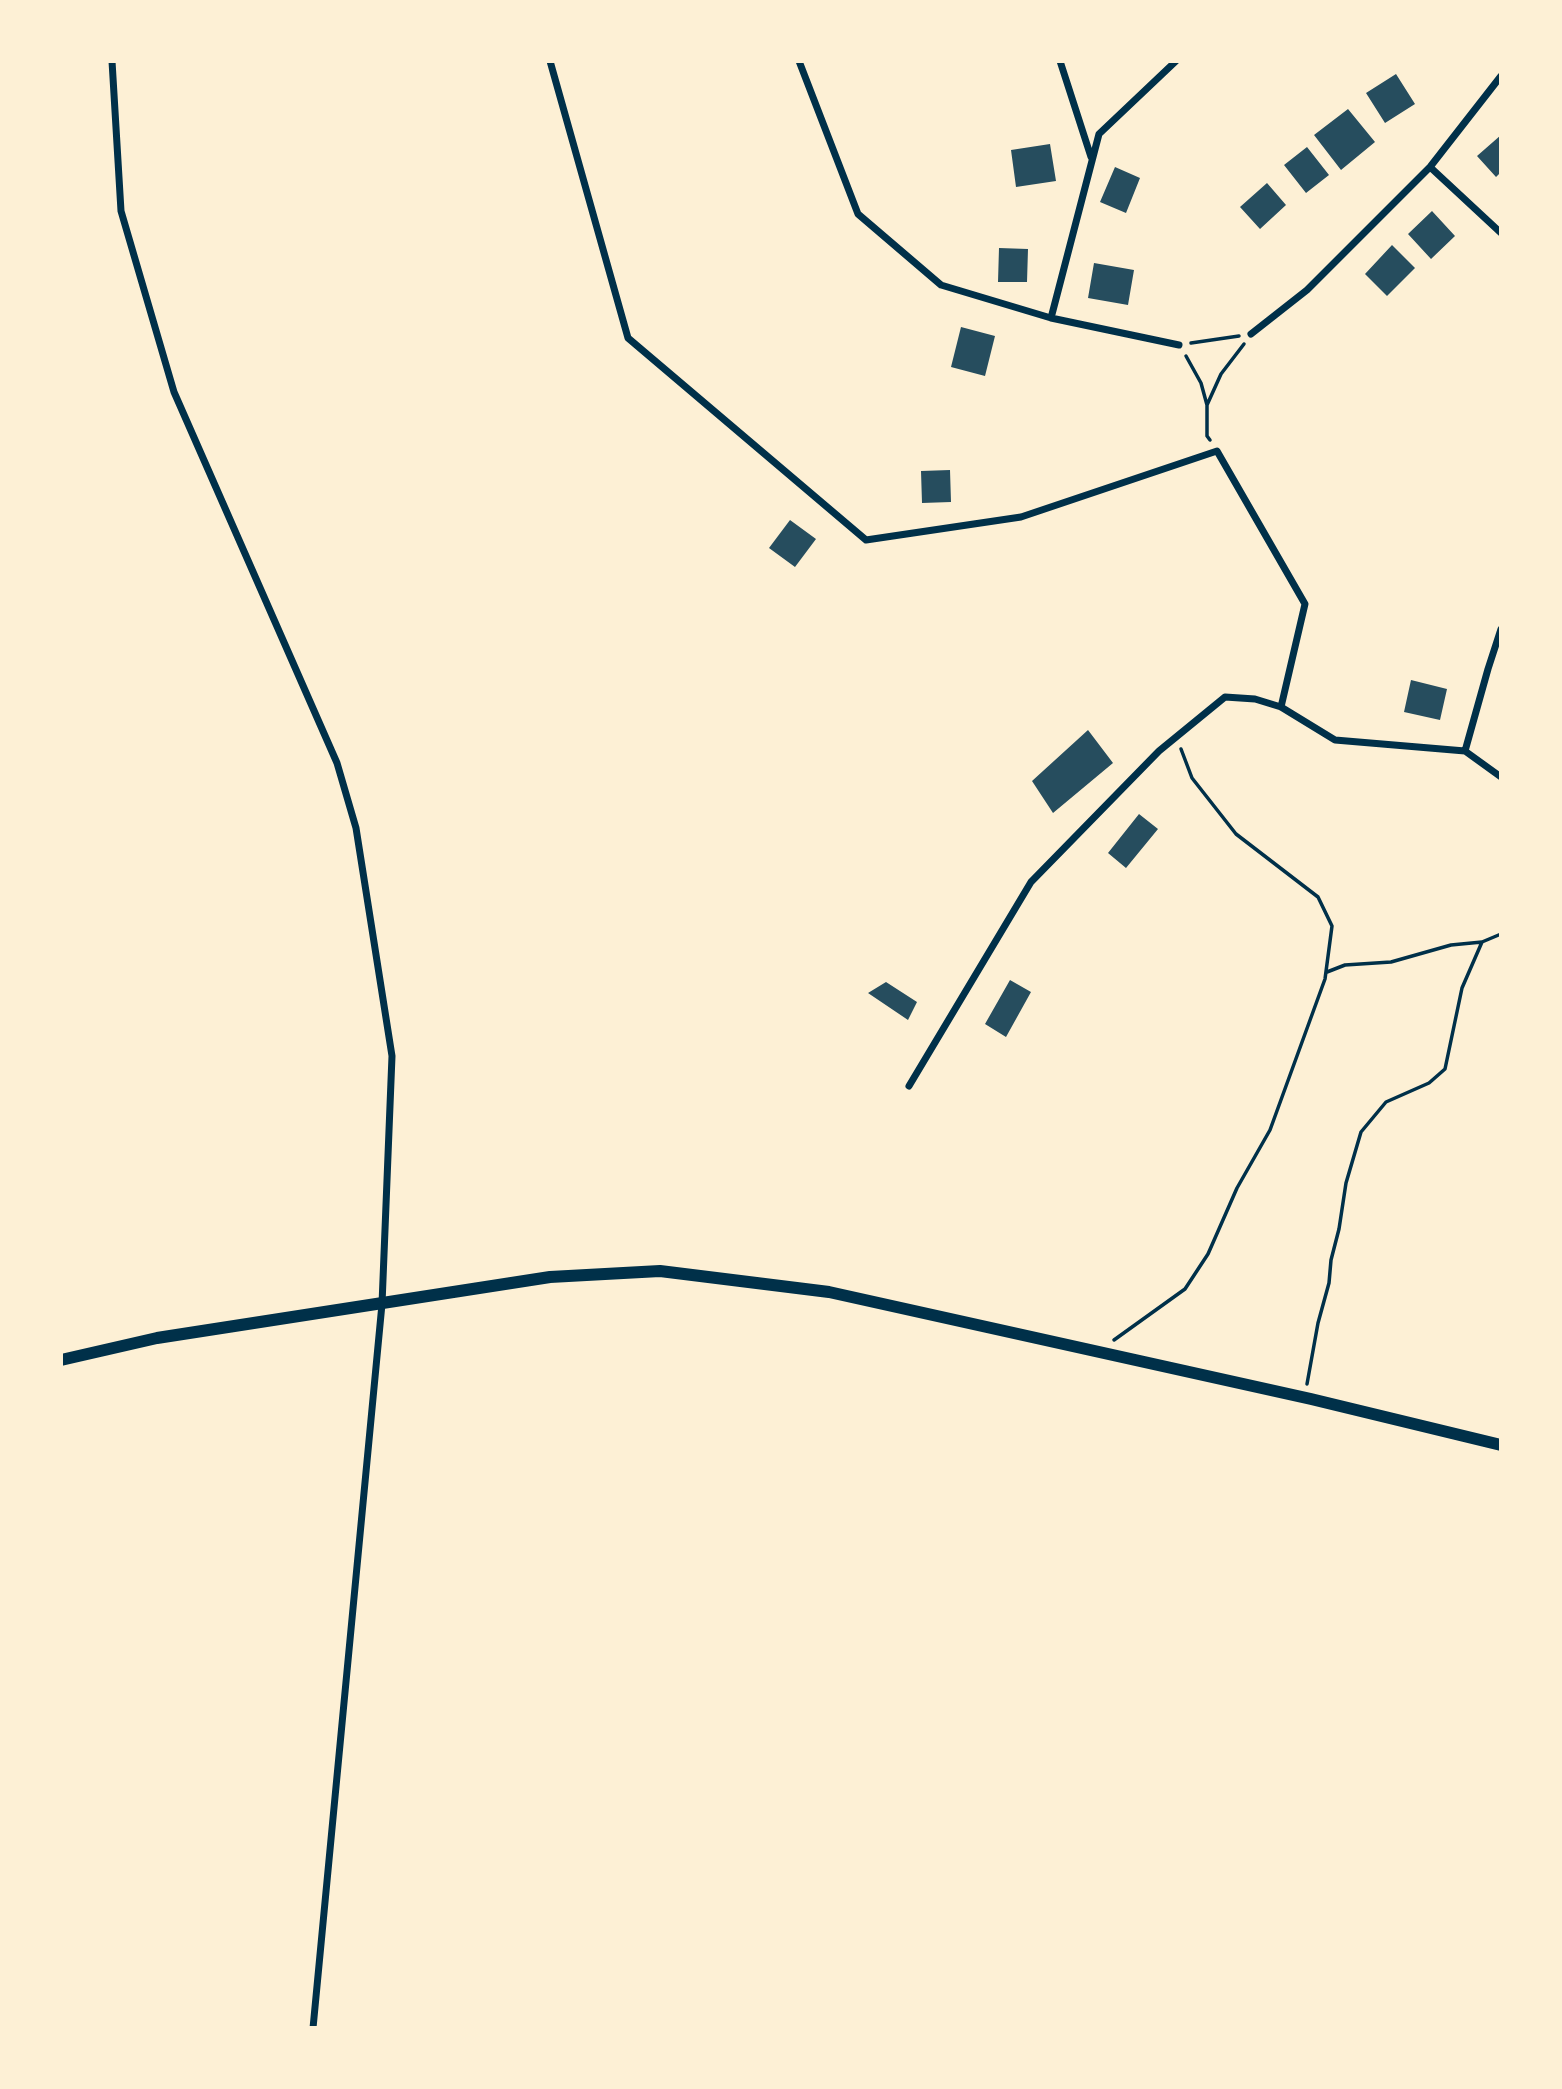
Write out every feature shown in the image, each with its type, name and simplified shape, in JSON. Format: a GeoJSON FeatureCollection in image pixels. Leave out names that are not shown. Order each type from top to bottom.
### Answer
{"type":"FeatureCollection","features":[{"type":"Feature","properties":{"kind":"street"},"geometry":{"type":"LineString","coordinates":[[111,61],[121,211],[174,392],[337,763],[356,828],[392,1056],[382,1304],[313,2028]]}},
{"type":"Feature","properties":{"kind":"street"},"geometry":{"type":"LineString","coordinates":[[550,61],[628,338],[866,540],[1021,517],[1217,451],[1305,604],[1282,707]]}},
{"type":"Feature","properties":{"kind":"street"},"geometry":{"type":"LineString","coordinates":[[799,61],[858,214],[941,285],[1051,318],[1179,345]]}},
{"type":"Feature","properties":{"kind":"street"},"geometry":{"type":"LineString","coordinates":[[1060,61],[1091,160]]}},
{"type":"Feature","properties":{"kind":"street"},"geometry":{"type":"LineString","coordinates":[[1051,318],[1099,134],[1176,61]]}},
{"type":"Feature","properties":{"kind":"street"},"geometry":{"type":"LineString","coordinates":[[1251,334],[1307,290],[1430,167],[1501,76]]}},
{"type":"Feature","properties":{"kind":"street"},"geometry":{"type":"LineString","coordinates":[[1430,167],[1501,233]]}},
{"type":"Feature","properties":{"kind":"street"},"geometry":{"type":"LineString","coordinates":[[1465,751],[1501,629]]}},
{"type":"Feature","properties":{"kind":"street"},"geometry":{"type":"LineString","coordinates":[[909,1086],[1031,882],[1159,751],[1225,696],[1255,699],[1282,707],[1335,740],[1465,751],[1501,777]]}},
{"type":"Feature","properties":{"kind":"street"},"geometry":{"type":"LineString","coordinates":[[61,1360],[157,1338],[550,1277],[660,1271],[829,1292],[1501,1445]]}},
{"type":"Feature","properties":{"kind":"path"},"geometry":{"type":"LineString","coordinates":[[1217,451],[1206,436],[1207,405],[1201,383],[1179,345],[1251,334]]}},
{"type":"Feature","properties":{"kind":"path"},"geometry":{"type":"LineString","coordinates":[[1207,405],[1221,374],[1251,334]]}},
{"type":"Feature","properties":{"kind":"path"},"geometry":{"type":"LineString","coordinates":[[1098,1352],[1185,1289],[1208,1254],[1237,1188],[1270,1130],[1315,1009],[1326,972],[1332,926],[1318,897],[1236,834],[1192,778],[1177,737]]}},
{"type":"Feature","properties":{"kind":"path"},"geometry":{"type":"LineString","coordinates":[[1326,972],[1345,965],[1391,962],[1451,945],[1482,942],[1501,934]]}},
{"type":"Feature","properties":{"kind":"path"},"geometry":{"type":"LineString","coordinates":[[1304,1398],[1318,1323],[1329,1283],[1346,1183],[1361,1132],[1386,1102],[1429,1083],[1444,1069],[1462,988],[1482,942]]}},
{"type":"Feature","properties":{"kind":"building"},"geometry":{"type":"Polygon","coordinates":[[[1396,74],[1415,104],[1385,123],[1366,93],[1396,74]]]}},
{"type":"Feature","properties":{"kind":"building"},"geometry":{"type":"Polygon","coordinates":[[[1348,109],[1375,142],[1341,170],[1314,135],[1348,109]]]}},
{"type":"Feature","properties":{"kind":"building"},"geometry":{"type":"Polygon","coordinates":[[[1501,135],[1501,172],[1496,177],[1477,156],[1501,135]]]}},
{"type":"Feature","properties":{"kind":"building"},"geometry":{"type":"Polygon","coordinates":[[[1050,144],[1056,181],[1016,187],[1011,150],[1050,144]]]}},
{"type":"Feature","properties":{"kind":"building"},"geometry":{"type":"Polygon","coordinates":[[[1307,147],[1329,175],[1306,193],[1284,165],[1307,147]]]}},
{"type":"Feature","properties":{"kind":"building"},"geometry":{"type":"Polygon","coordinates":[[[1115,167],[1140,178],[1126,213],[1100,202],[1115,167]]]}},
{"type":"Feature","properties":{"kind":"building"},"geometry":{"type":"Polygon","coordinates":[[[1267,183],[1286,205],[1260,229],[1240,207],[1267,183]]]}},
{"type":"Feature","properties":{"kind":"building"},"geometry":{"type":"Polygon","coordinates":[[[1432,211],[1455,236],[1431,259],[1408,234],[1432,211]]]}},
{"type":"Feature","properties":{"kind":"building"},"geometry":{"type":"Polygon","coordinates":[[[1392,245],[1415,268],[1387,296],[1365,274],[1392,245]]]}},
{"type":"Feature","properties":{"kind":"building"},"geometry":{"type":"Polygon","coordinates":[[[999,248],[1028,249],[1027,282],[998,282],[999,248]]]}},
{"type":"Feature","properties":{"kind":"building"},"geometry":{"type":"Polygon","coordinates":[[[1094,263],[1134,270],[1128,305],[1088,298],[1094,263]]]}},
{"type":"Feature","properties":{"kind":"building"},"geometry":{"type":"Polygon","coordinates":[[[961,327],[995,336],[985,376],[951,367],[961,327]]]}},
{"type":"Feature","properties":{"kind":"building"},"geometry":{"type":"Polygon","coordinates":[[[950,470],[951,502],[922,503],[921,471],[950,470]]]}},
{"type":"Feature","properties":{"kind":"building"},"geometry":{"type":"Polygon","coordinates":[[[790,520],[816,539],[795,567],[769,548],[790,520]]]}},
{"type":"Feature","properties":{"kind":"building"},"geometry":{"type":"Polygon","coordinates":[[[1411,680],[1447,689],[1440,720],[1404,712],[1411,680]]]}},
{"type":"Feature","properties":{"kind":"building"},"geometry":{"type":"Polygon","coordinates":[[[1088,730],[1113,763],[1053,813],[1032,781],[1088,730]]]}},
{"type":"Feature","properties":{"kind":"building"},"geometry":{"type":"Polygon","coordinates":[[[1139,814],[1158,829],[1126,868],[1108,853],[1139,814]]]}},
{"type":"Feature","properties":{"kind":"building"},"geometry":{"type":"Polygon","coordinates":[[[1010,980],[1031,992],[1006,1037],[985,1024],[1010,980]]]}},
{"type":"Feature","properties":{"kind":"building"},"geometry":{"type":"Polygon","coordinates":[[[886,982],[917,1002],[908,1020],[868,993],[886,982]]]}}]}
